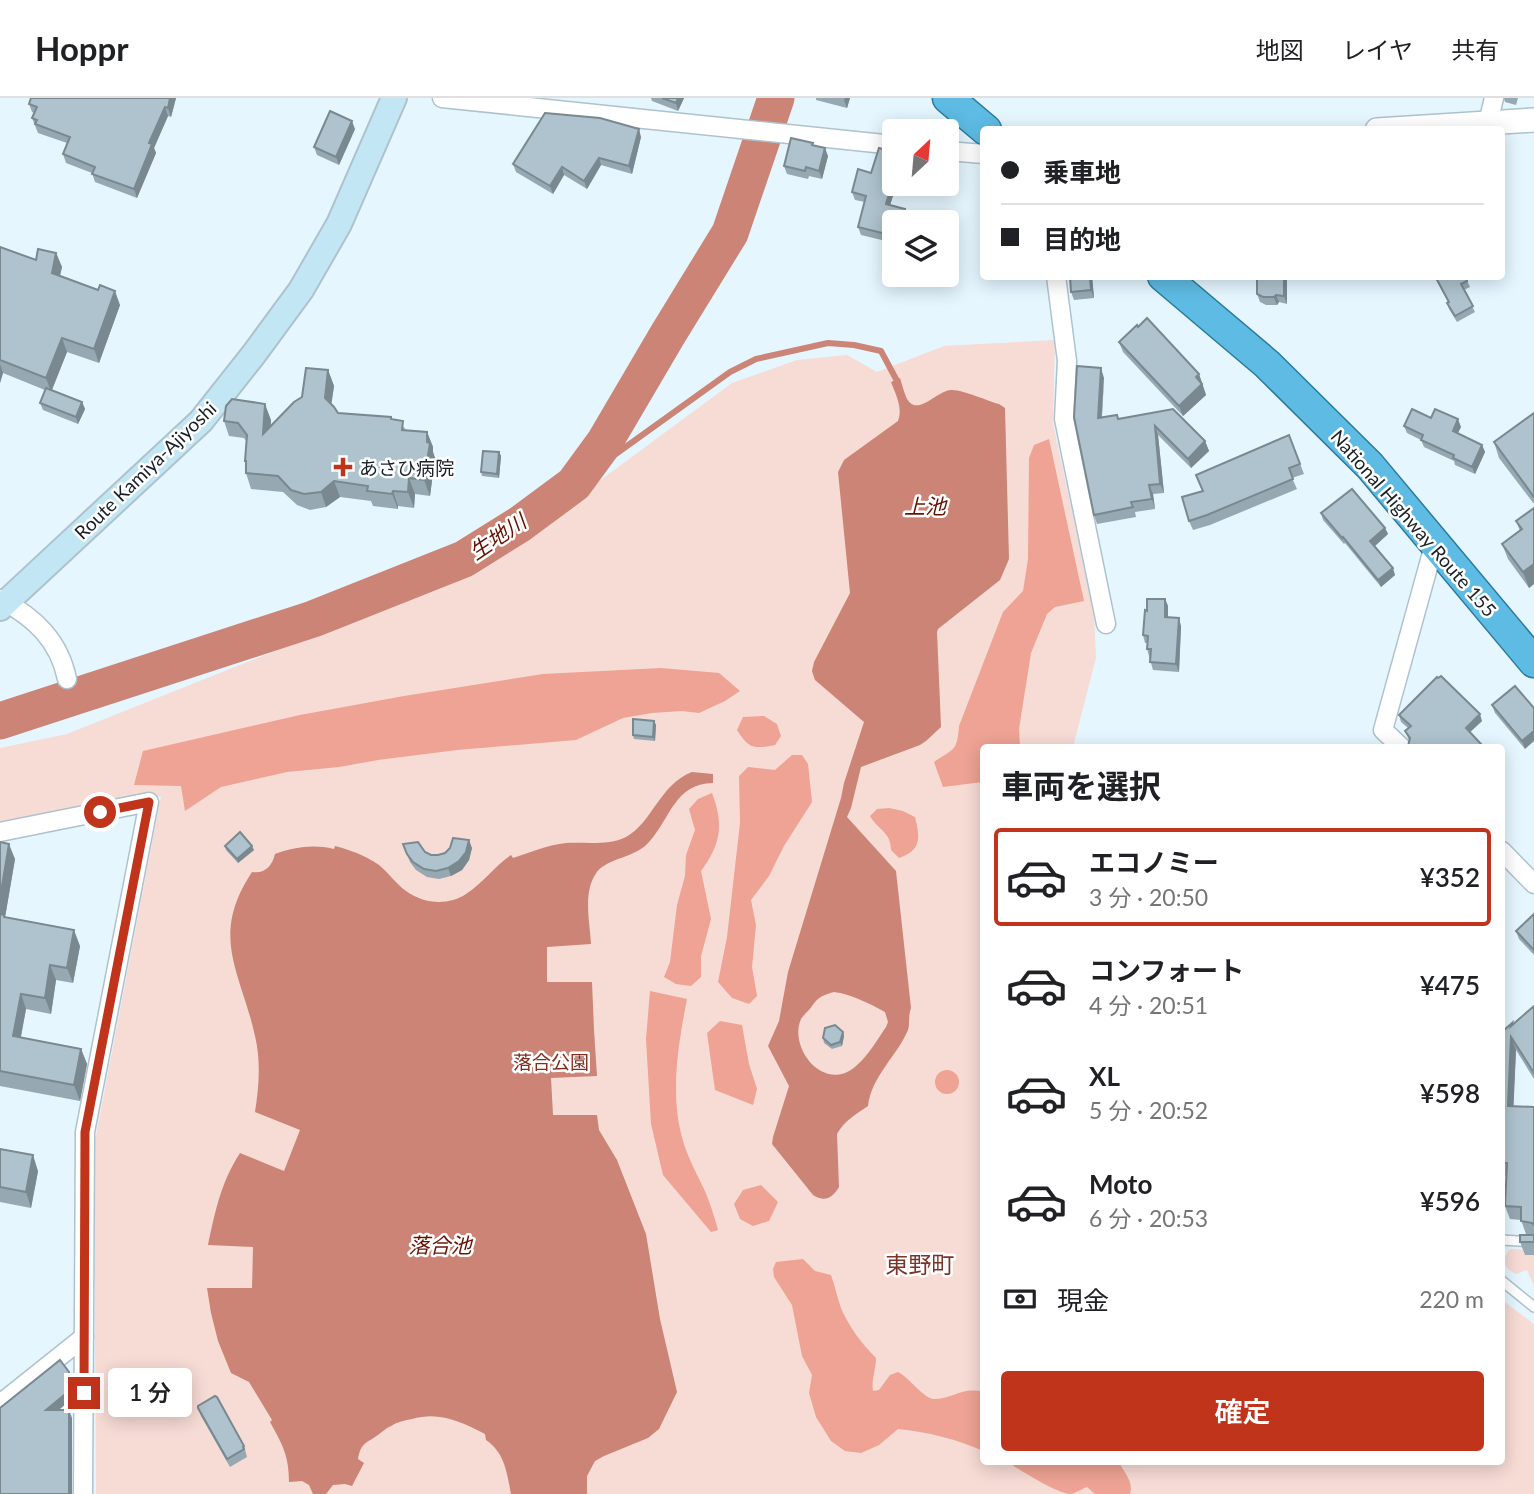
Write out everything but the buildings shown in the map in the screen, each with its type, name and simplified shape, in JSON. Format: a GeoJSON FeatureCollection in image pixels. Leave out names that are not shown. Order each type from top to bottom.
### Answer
{"type":"FeatureCollection","features":[{"type":"Feature","properties":{"kind":"highway"},"geometry":{"type":"LineString","coordinates":[[948,98],[981,126]]}},
{"type":"Feature","properties":{"kind":"highway","name":"National Highway Route 155"},"geometry":{"type":"LineString","coordinates":[[1168,280],[1267,364],[1370,466],[1534,662]]}},
{"type":"Feature","properties":{"kind":"main road","name":"Route Kamiya-Ajiyoshi"},"geometry":{"type":"LineString","coordinates":[[2,603],[201,421],[254,354],[301,290],[339,224],[394,98]]}},
{"type":"Feature","properties":{"kind":"street"},"geometry":{"type":"LineString","coordinates":[[442,98],[882,144]]}},
{"type":"Feature","properties":{"kind":"street"},"geometry":{"type":"LineString","coordinates":[[1488,123],[1494,98]]}},
{"type":"Feature","properties":{"kind":"street"},"geometry":{"type":"LineString","coordinates":[[1440,126],[1534,120]]}},
{"type":"Feature","properties":{"kind":"street"},"geometry":{"type":"LineString","coordinates":[[959,152],[980,154]]}},
{"type":"Feature","properties":{"kind":"street"},"geometry":{"type":"LineString","coordinates":[[1057,280],[1067,361],[1064,419],[1106,624]]}},
{"type":"Feature","properties":{"kind":"street"},"geometry":{"type":"LineString","coordinates":[[1398,744],[1383,730],[1434,542]]}},
{"type":"Feature","properties":{"kind":"street"},"geometry":{"type":"LineString","coordinates":[[2,603],[28,616],[52,640],[67,679]]}},
{"type":"Feature","properties":{"kind":"street"},"geometry":{"type":"LineString","coordinates":[[0,832],[149,802],[85,1132],[83,1494]]}},
{"type":"Feature","properties":{"kind":"street"},"geometry":{"type":"LineString","coordinates":[[1505,854],[1534,884]]}},
{"type":"Feature","properties":{"kind":"street"},"geometry":{"type":"LineString","coordinates":[[0,1404],[84,1337]]}},
{"type":"Feature","properties":{"kind":"lane"},"geometry":{"type":"LineString","coordinates":[[1505,1240],[1534,1242]]}},
{"type":"Feature","properties":{"kind":"lane"},"geometry":{"type":"LineString","coordinates":[[1505,1283],[1534,1307]]}},
{"type":"Feature","properties":{"kind":"green space","name":"落合公園"},"geometry":{"type":"Polygon","coordinates":[[[1055,340],[1053,423],[1094,615],[1096,658],[1074,744],[980,744],[980,1465],[1505,1465],[1505,1302],[1534,1324],[1534,1494],[96,1494],[94,1146],[161,796],[0,826],[0,748],[67,734],[418,594],[484,561],[541,524],[732,383],[797,360],[847,355],[877,372],[944,346],[1055,340]]]}},
{"type":"Feature","properties":{"kind":"green space"},"geometry":{"type":"Polygon","coordinates":[[[1510,1249],[1534,1250],[1534,1286],[1527,1270],[1516,1274],[1506,1267],[1505,1257],[1510,1249]]]}},
{"type":"Feature","properties":{"kind":"shaded area"},"geometry":{"type":"Polygon","coordinates":[[[1049,439],[1084,601],[1055,607],[1047,614],[1031,653],[1019,729],[1020,744],[980,744],[980,782],[943,787],[934,762],[955,745],[959,726],[1003,612],[1023,591],[1028,559],[1029,458],[1034,445],[1049,439]]]}},
{"type":"Feature","properties":{"kind":"shaded area"},"geometry":{"type":"Polygon","coordinates":[[[661,668],[719,673],[740,691],[699,713],[682,711],[623,718],[576,740],[457,750],[287,772],[221,787],[185,811],[181,786],[134,785],[143,751],[300,715],[543,674],[661,668]]]}},
{"type":"Feature","properties":{"kind":"shaded area"},"geometry":{"type":"Polygon","coordinates":[[[764,716],[777,724],[781,736],[775,745],[753,746],[745,741],[737,730],[743,717],[764,716]]]}},
{"type":"Feature","properties":{"kind":"shaded area"},"geometry":{"type":"Polygon","coordinates":[[[792,755],[802,755],[808,764],[812,802],[784,846],[769,876],[751,900],[756,925],[752,967],[757,996],[749,1004],[732,998],[718,982],[727,937],[740,823],[739,776],[748,767],[775,770],[792,755]]]}},
{"type":"Feature","properties":{"kind":"shaded area"},"geometry":{"type":"Polygon","coordinates":[[[712,793],[719,824],[713,852],[701,871],[711,919],[701,956],[701,977],[691,986],[676,984],[664,977],[670,962],[677,905],[685,876],[686,855],[695,830],[689,809],[698,799],[712,793]]]}},
{"type":"Feature","properties":{"kind":"shaded area"},"geometry":{"type":"Polygon","coordinates":[[[889,808],[915,817],[917,824],[918,837],[915,847],[899,858],[891,850],[889,839],[870,816],[877,809],[889,808]]]}},
{"type":"Feature","properties":{"kind":"shaded area"},"geometry":{"type":"Polygon","coordinates":[[[650,991],[687,999],[676,1071],[677,1108],[684,1144],[718,1230],[711,1232],[663,1175],[651,1124],[646,1039],[650,991]]]}},
{"type":"Feature","properties":{"kind":"shaded area"},"geometry":{"type":"Polygon","coordinates":[[[720,1021],[742,1025],[757,1089],[753,1105],[715,1090],[707,1033],[720,1021]]]}},
{"type":"Feature","properties":{"kind":"shaded area"},"geometry":{"type":"Polygon","coordinates":[[[947,1070],[958,1077],[959,1082],[952,1093],[947,1094],[936,1087],[935,1082],[942,1071],[947,1070]]]}},
{"type":"Feature","properties":{"kind":"shaded area"},"geometry":{"type":"Polygon","coordinates":[[[761,1185],[778,1202],[769,1221],[753,1226],[740,1219],[734,1204],[743,1190],[761,1185]]]}},
{"type":"Feature","properties":{"kind":"shaded area"},"geometry":{"type":"Polygon","coordinates":[[[803,1259],[815,1271],[831,1275],[848,1322],[876,1358],[873,1391],[879,1390],[890,1375],[898,1372],[933,1399],[966,1391],[980,1391],[980,1450],[942,1437],[898,1429],[879,1445],[861,1453],[845,1451],[831,1441],[816,1417],[809,1393],[812,1375],[802,1356],[792,1305],[774,1277],[776,1262],[803,1259]]]}},
{"type":"Feature","properties":{"kind":"shaded area"},"geometry":{"type":"Polygon","coordinates":[[[1013,1465],[1120,1465],[1130,1481],[1131,1490],[1130,1494],[1095,1494],[1087,1487],[1071,1494],[1038,1480],[1013,1465]]]}},
{"type":"Feature","properties":{"kind":"water","name":"上池"},"geometry":{"type":"Polygon","coordinates":[[[900,378],[911,404],[922,404],[951,390],[961,391],[1005,408],[1009,559],[1000,580],[938,629],[941,727],[920,745],[861,767],[847,817],[896,871],[911,1008],[908,1030],[879,1076],[868,1106],[847,1122],[837,1134],[839,1187],[831,1197],[824,1199],[813,1195],[772,1144],[789,1086],[768,1046],[779,1021],[788,972],[864,722],[815,680],[812,671],[814,662],[850,593],[838,472],[844,460],[898,421],[899,406],[891,382],[900,378]],[[830,993],[816,1000],[801,1019],[798,1031],[800,1043],[812,1064],[832,1075],[844,1073],[856,1066],[872,1048],[888,1022],[885,1012],[840,993],[830,993]]]}},
{"type":"Feature","properties":{"kind":"water","name":"落合池"},"geometry":{"type":"Polygon","coordinates":[[[692,772],[713,774],[713,783],[690,789],[681,796],[643,848],[606,865],[595,875],[588,900],[591,944],[547,947],[547,982],[592,982],[597,1076],[551,1078],[553,1115],[597,1115],[599,1130],[617,1160],[646,1234],[660,1319],[677,1392],[659,1429],[648,1438],[595,1461],[587,1476],[587,1494],[511,1494],[501,1457],[486,1440],[485,1434],[459,1422],[432,1416],[396,1423],[364,1444],[358,1459],[364,1463],[352,1486],[333,1485],[326,1494],[313,1494],[309,1485],[302,1481],[289,1482],[286,1457],[270,1422],[272,1420],[249,1382],[231,1373],[218,1341],[207,1288],[252,1288],[253,1247],[208,1245],[220,1198],[233,1164],[240,1153],[284,1171],[300,1130],[255,1112],[259,1074],[257,1045],[232,954],[230,936],[232,916],[239,895],[252,872],[264,870],[270,865],[275,854],[297,848],[334,849],[335,846],[374,861],[402,888],[420,899],[444,902],[459,898],[472,890],[511,855],[513,858],[559,844],[604,843],[626,837],[643,823],[672,785],[692,772]]]}},
{"type":"Feature","properties":{"kind":"waterway","name":"生地川"},"geometry":{"type":"LineString","coordinates":[[0,721],[313,619],[464,559],[520,524],[574,484],[604,443],[730,233],[776,98]]}},
{"type":"Feature","properties":{"kind":"waterway"},"geometry":{"type":"LineString","coordinates":[[574,484],[730,372],[756,359],[828,343],[854,345],[881,351],[896,379]]}},
{"type":"Feature","properties":{"kind":"place","name":"あさひ病院"},"geometry":{"type":"Point","coordinates":[343,467]}},
{"type":"Feature","properties":{"kind":"district","name":"東野町"},"geometry":{"type":"Point","coordinates":[920,1264]}},
{"type":"Feature","properties":{"kind":"route"},"geometry":{"type":"LineString","coordinates":[[84,1393],[85,1132],[149,802],[100,812]]}}]}
